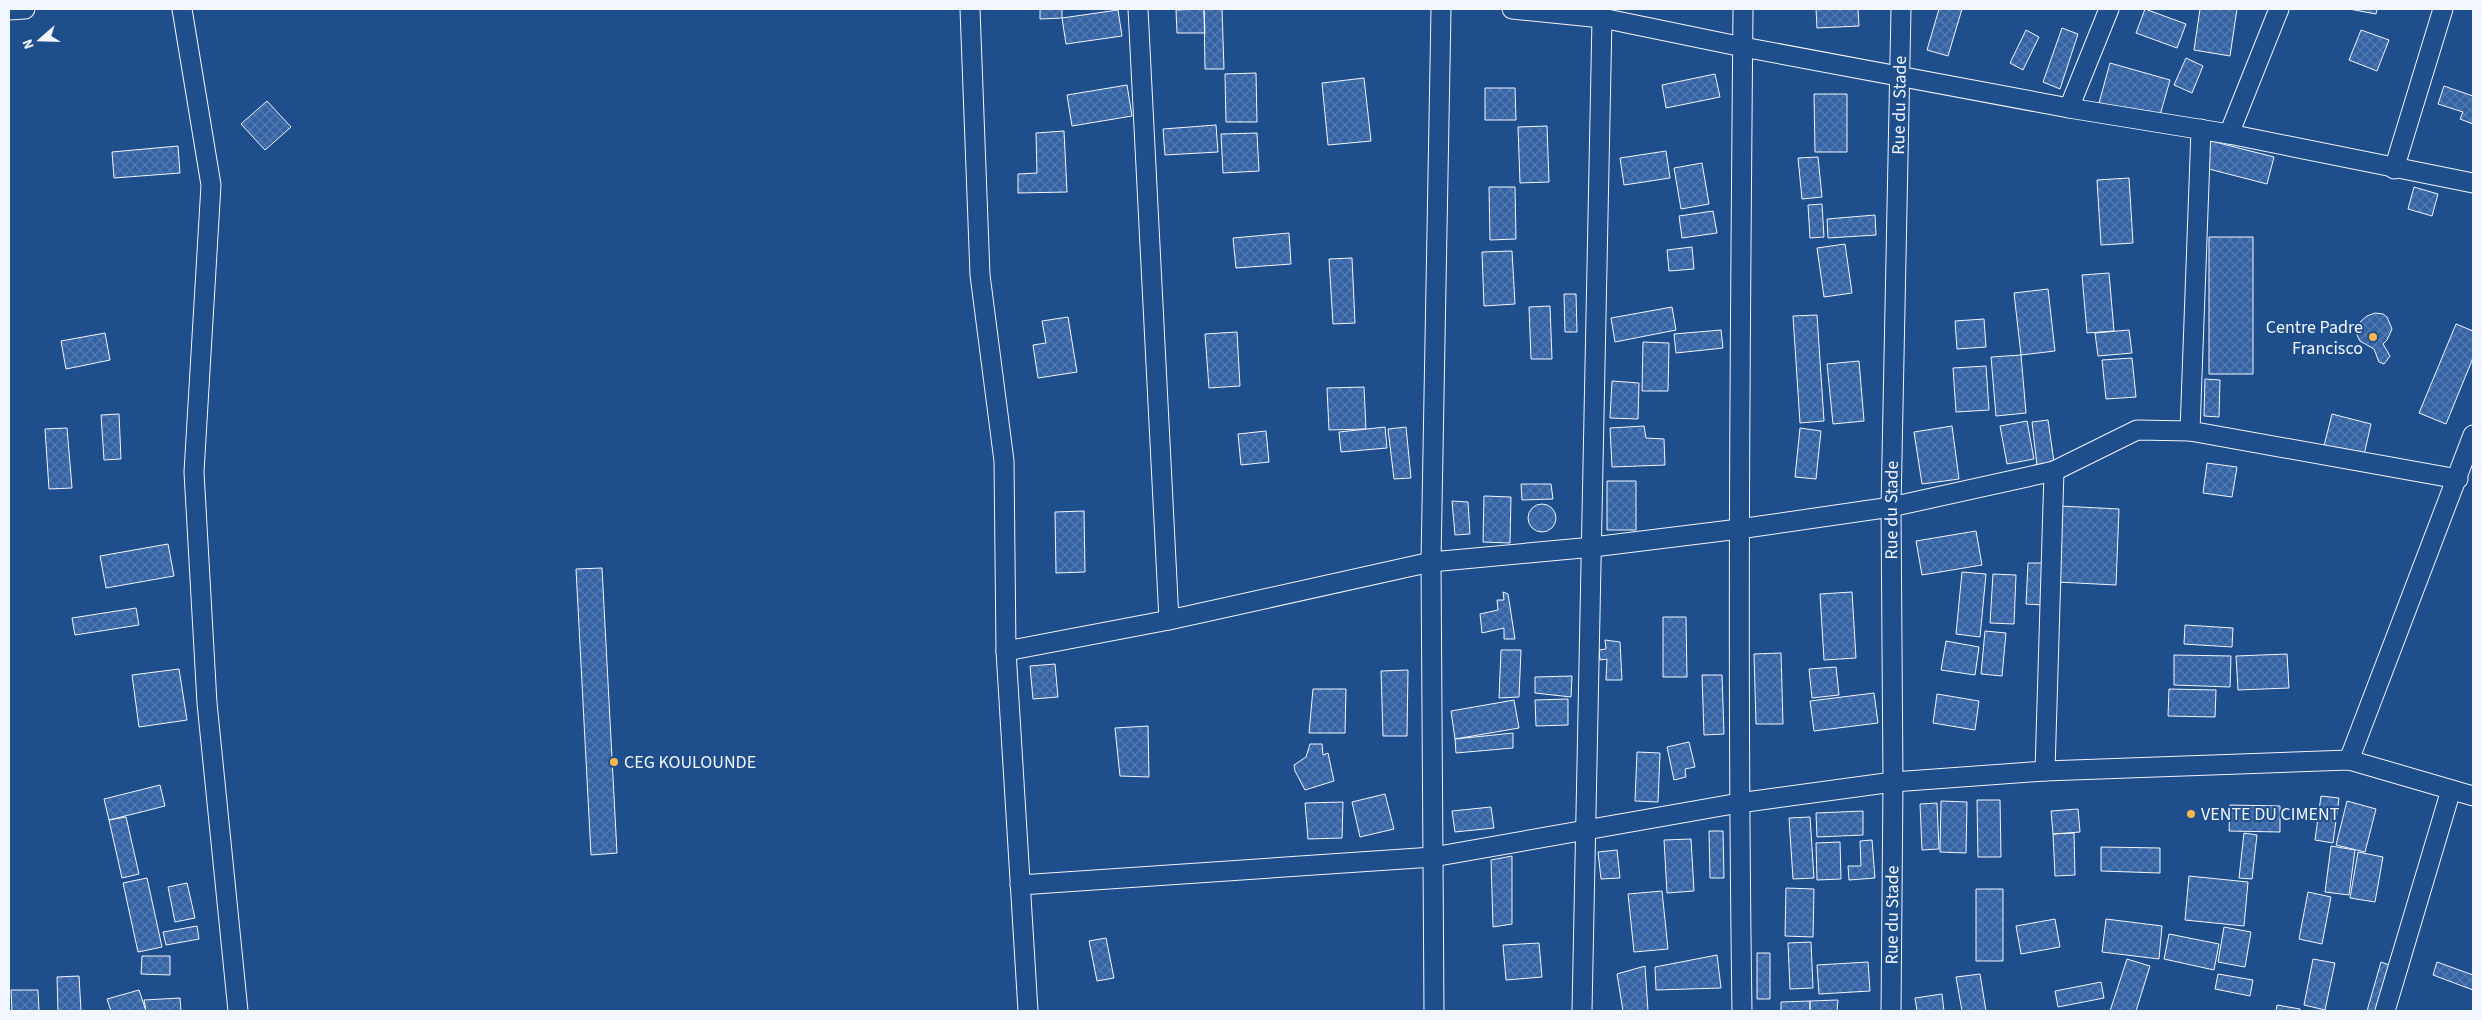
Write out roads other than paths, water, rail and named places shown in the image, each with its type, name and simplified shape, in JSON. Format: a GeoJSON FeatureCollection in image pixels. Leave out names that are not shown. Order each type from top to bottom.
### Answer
{"type":"FeatureCollection","features":[{"type":"Feature","properties":{"kind":"street"},"geometry":{"type":"LineString","coordinates":[[9,10],[25,9]]}},
{"type":"Feature","properties":{"kind":"street"},"geometry":{"type":"LineString","coordinates":[[182,9],[210,184],[194,472],[206,704],[238,1011]]}},
{"type":"Feature","properties":{"kind":"street"},"geometry":{"type":"LineString","coordinates":[[970,9],[980,275],[1004,461],[1006,651],[1028,1011]]}},
{"type":"Feature","properties":{"kind":"street"},"geometry":{"type":"LineString","coordinates":[[1138,9],[1169,620]]}},
{"type":"Feature","properties":{"kind":"street"},"geometry":{"type":"LineString","coordinates":[[1434,1011],[1432,562],[1442,9]]}},
{"type":"Feature","properties":{"kind":"street"},"geometry":{"type":"LineString","coordinates":[[1512,9],[1602,18],[1743,47],[2069,108],[2229,134],[2394,169],[2473,183]]}},
{"type":"Feature","properties":{"kind":"street"},"geometry":{"type":"LineString","coordinates":[[1742,1011],[1739,803],[1739,529],[1743,9]]}},
{"type":"Feature","properties":{"kind":"street","name":"Rue du Stade"},"geometry":{"type":"LineString","coordinates":[[1891,1011],[1893,782],[1891,507],[1902,9]]}},
{"type":"Feature","properties":{"kind":"street"},"geometry":{"type":"LineString","coordinates":[[2069,108],[2109,9]]}},
{"type":"Feature","properties":{"kind":"street"},"geometry":{"type":"LineString","coordinates":[[2229,134],[2279,9]]}},
{"type":"Feature","properties":{"kind":"street"},"geometry":{"type":"LineString","coordinates":[[2394,169],[2443,9]]}},
{"type":"Feature","properties":{"kind":"street"},"geometry":{"type":"LineString","coordinates":[[1582,1011],[1584,830],[1593,547],[1602,18]]}},
{"type":"Feature","properties":{"kind":"street"},"geometry":{"type":"LineString","coordinates":[[2190,431],[2201,129]]}},
{"type":"Feature","properties":{"kind":"street"},"geometry":{"type":"LineString","coordinates":[[1006,651],[1169,620],[1432,562],[1593,547],[1739,529],[1891,507],[2054,471],[2137,430],[2190,431],[2458,478]]}},
{"type":"Feature","properties":{"kind":"street"},"geometry":{"type":"LineString","coordinates":[[2349,760],[2473,435]]}},
{"type":"Feature","properties":{"kind":"street"},"geometry":{"type":"LineString","coordinates":[[2045,771],[2054,471]]}},
{"type":"Feature","properties":{"kind":"street"},"geometry":{"type":"LineString","coordinates":[[1020,885],[1432,857],[1739,803],[1893,782],[2045,771],[2349,760],[2473,796]]}},
{"type":"Feature","properties":{"kind":"street"},"geometry":{"type":"LineString","coordinates":[[2385,1011],[2451,790]]}},
{"type":"Feature","properties":{"kind":"place","name":"Centre Padre Francisco"},"geometry":{"type":"Point","coordinates":[2373,337]}},
{"type":"Feature","properties":{"kind":"place","name":"CEG KOULOUNDE"},"geometry":{"type":"Point","coordinates":[614,762]}},
{"type":"Feature","properties":{"kind":"place","name":"VENTE DU CIMENT"},"geometry":{"type":"Point","coordinates":[2191,814]}}]}
